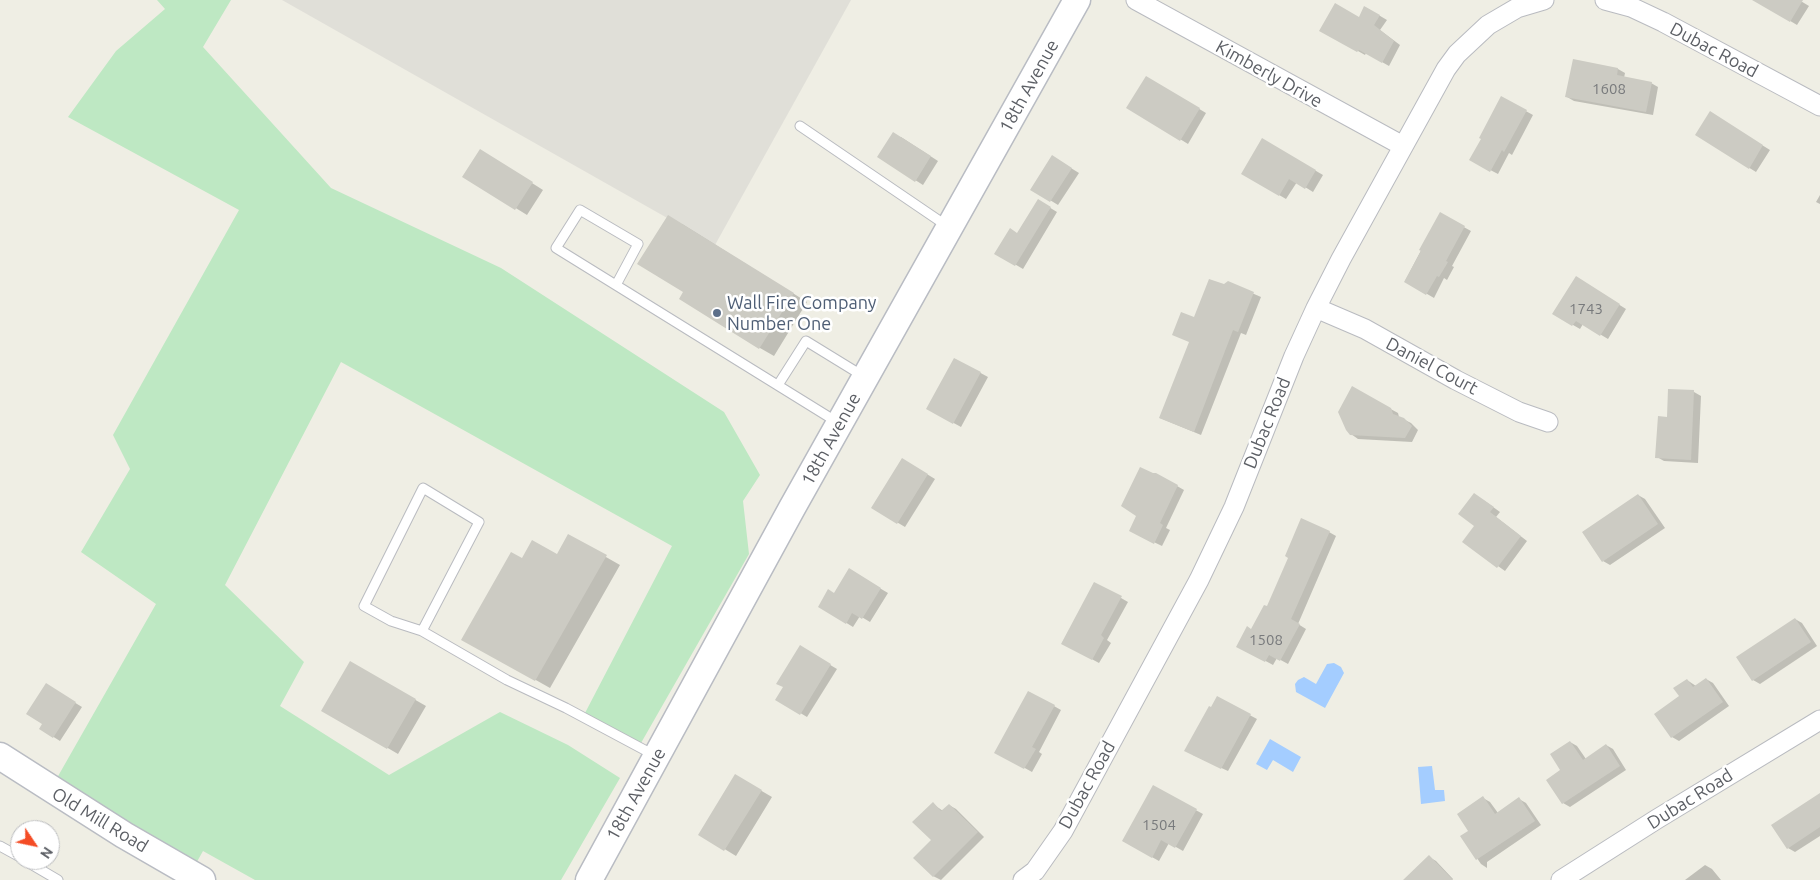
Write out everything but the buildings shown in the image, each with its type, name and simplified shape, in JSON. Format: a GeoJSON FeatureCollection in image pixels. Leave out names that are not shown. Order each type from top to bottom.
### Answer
{"type":"FeatureCollection","features":[{"type":"Feature","properties":{"kind":"street","name":"18th Avenue"},"geometry":{"type":"LineString","coordinates":[[589,880],[840,423],[1077,0]]}},
{"type":"Feature","properties":{"kind":"street","name":"Kimberly Drive"},"geometry":{"type":"LineString","coordinates":[[1136,0],[1403,146]]}},
{"type":"Feature","properties":{"kind":"street","name":"Dubac Road"},"geometry":{"type":"LineString","coordinates":[[1034,877],[1062,831],[1198,580],[1234,506],[1294,356],[1316,308],[1446,69],[1470,41],[1488,25],[1517,8],[1544,0]]}},
{"type":"Feature","properties":{"kind":"street","name":"Dubac Road"},"geometry":{"type":"LineString","coordinates":[[1605,0],[1631,7],[1663,22],[1820,106]]}},
{"type":"Feature","properties":{"kind":"street","name":"Daniel Court"},"geometry":{"type":"LineString","coordinates":[[1316,308],[1365,329],[1456,380],[1520,412],[1548,422]]}},
{"type":"Feature","properties":{"kind":"street","name":"Dubac Road"},"geometry":{"type":"LineString","coordinates":[[1562,880],[1657,819],[1820,720]]}},
{"type":"Feature","properties":{"kind":"street","name":"Old Mill Road"},"geometry":{"type":"LineString","coordinates":[[0,756],[116,830],[202,880]]}},
{"type":"Feature","properties":{"kind":"lane"},"geometry":{"type":"LineString","coordinates":[[800,126],[949,228]]}},
{"type":"Feature","properties":{"kind":"lane"},"geometry":{"type":"LineString","coordinates":[[616,284],[638,244],[580,210],[556,248],[840,423]]}},
{"type":"Feature","properties":{"kind":"lane"},"geometry":{"type":"LineString","coordinates":[[778,385],[806,341],[866,377]]}},
{"type":"Feature","properties":{"kind":"lane"},"geometry":{"type":"LineString","coordinates":[[422,631],[479,522],[423,488],[364,606],[391,621],[422,631],[507,680],[566,708],[657,756]]}},
{"type":"Feature","properties":{"kind":"lane"},"geometry":{"type":"LineString","coordinates":[[41,870],[58,880]]}},
{"type":"Feature","properties":{"kind":"shaded area"},"geometry":{"type":"Polygon","coordinates":[[[282,0],[851,0],[715,245],[282,0]]]}},
{"type":"Feature","properties":{"kind":"green space"},"geometry":{"type":"Polygon","coordinates":[[[157,0],[231,0],[203,47],[331,188],[501,268],[724,412],[760,475],[743,501],[749,554],[641,743],[585,713],[672,546],[341,362],[225,585],[304,662],[280,706],[389,775],[500,712],[568,745],[620,778],[561,880],[255,880],[203,851],[194,867],[53,785],[156,604],[81,552],[130,469],[113,435],[239,210],[68,117],[116,51],[165,9],[157,0]]]}},
{"type":"Feature","properties":{"kind":"water"},"geometry":{"type":"Polygon","coordinates":[[[1334,663],[1341,667],[1344,673],[1325,708],[1296,692],[1295,684],[1298,680],[1304,677],[1316,684],[1327,664],[1334,663]]]}},
{"type":"Feature","properties":{"kind":"water"},"geometry":{"type":"Polygon","coordinates":[[[1270,739],[1301,757],[1293,772],[1273,760],[1267,770],[1256,764],[1270,739]]]}},
{"type":"Feature","properties":{"kind":"water"},"geometry":{"type":"Polygon","coordinates":[[[1432,766],[1435,790],[1444,790],[1445,801],[1421,804],[1418,767],[1432,766]]]}},
{"type":"Feature","properties":{"kind":"place","name":"Wall Fire Company Number One"},"geometry":{"type":"Point","coordinates":[717,313]}}]}
